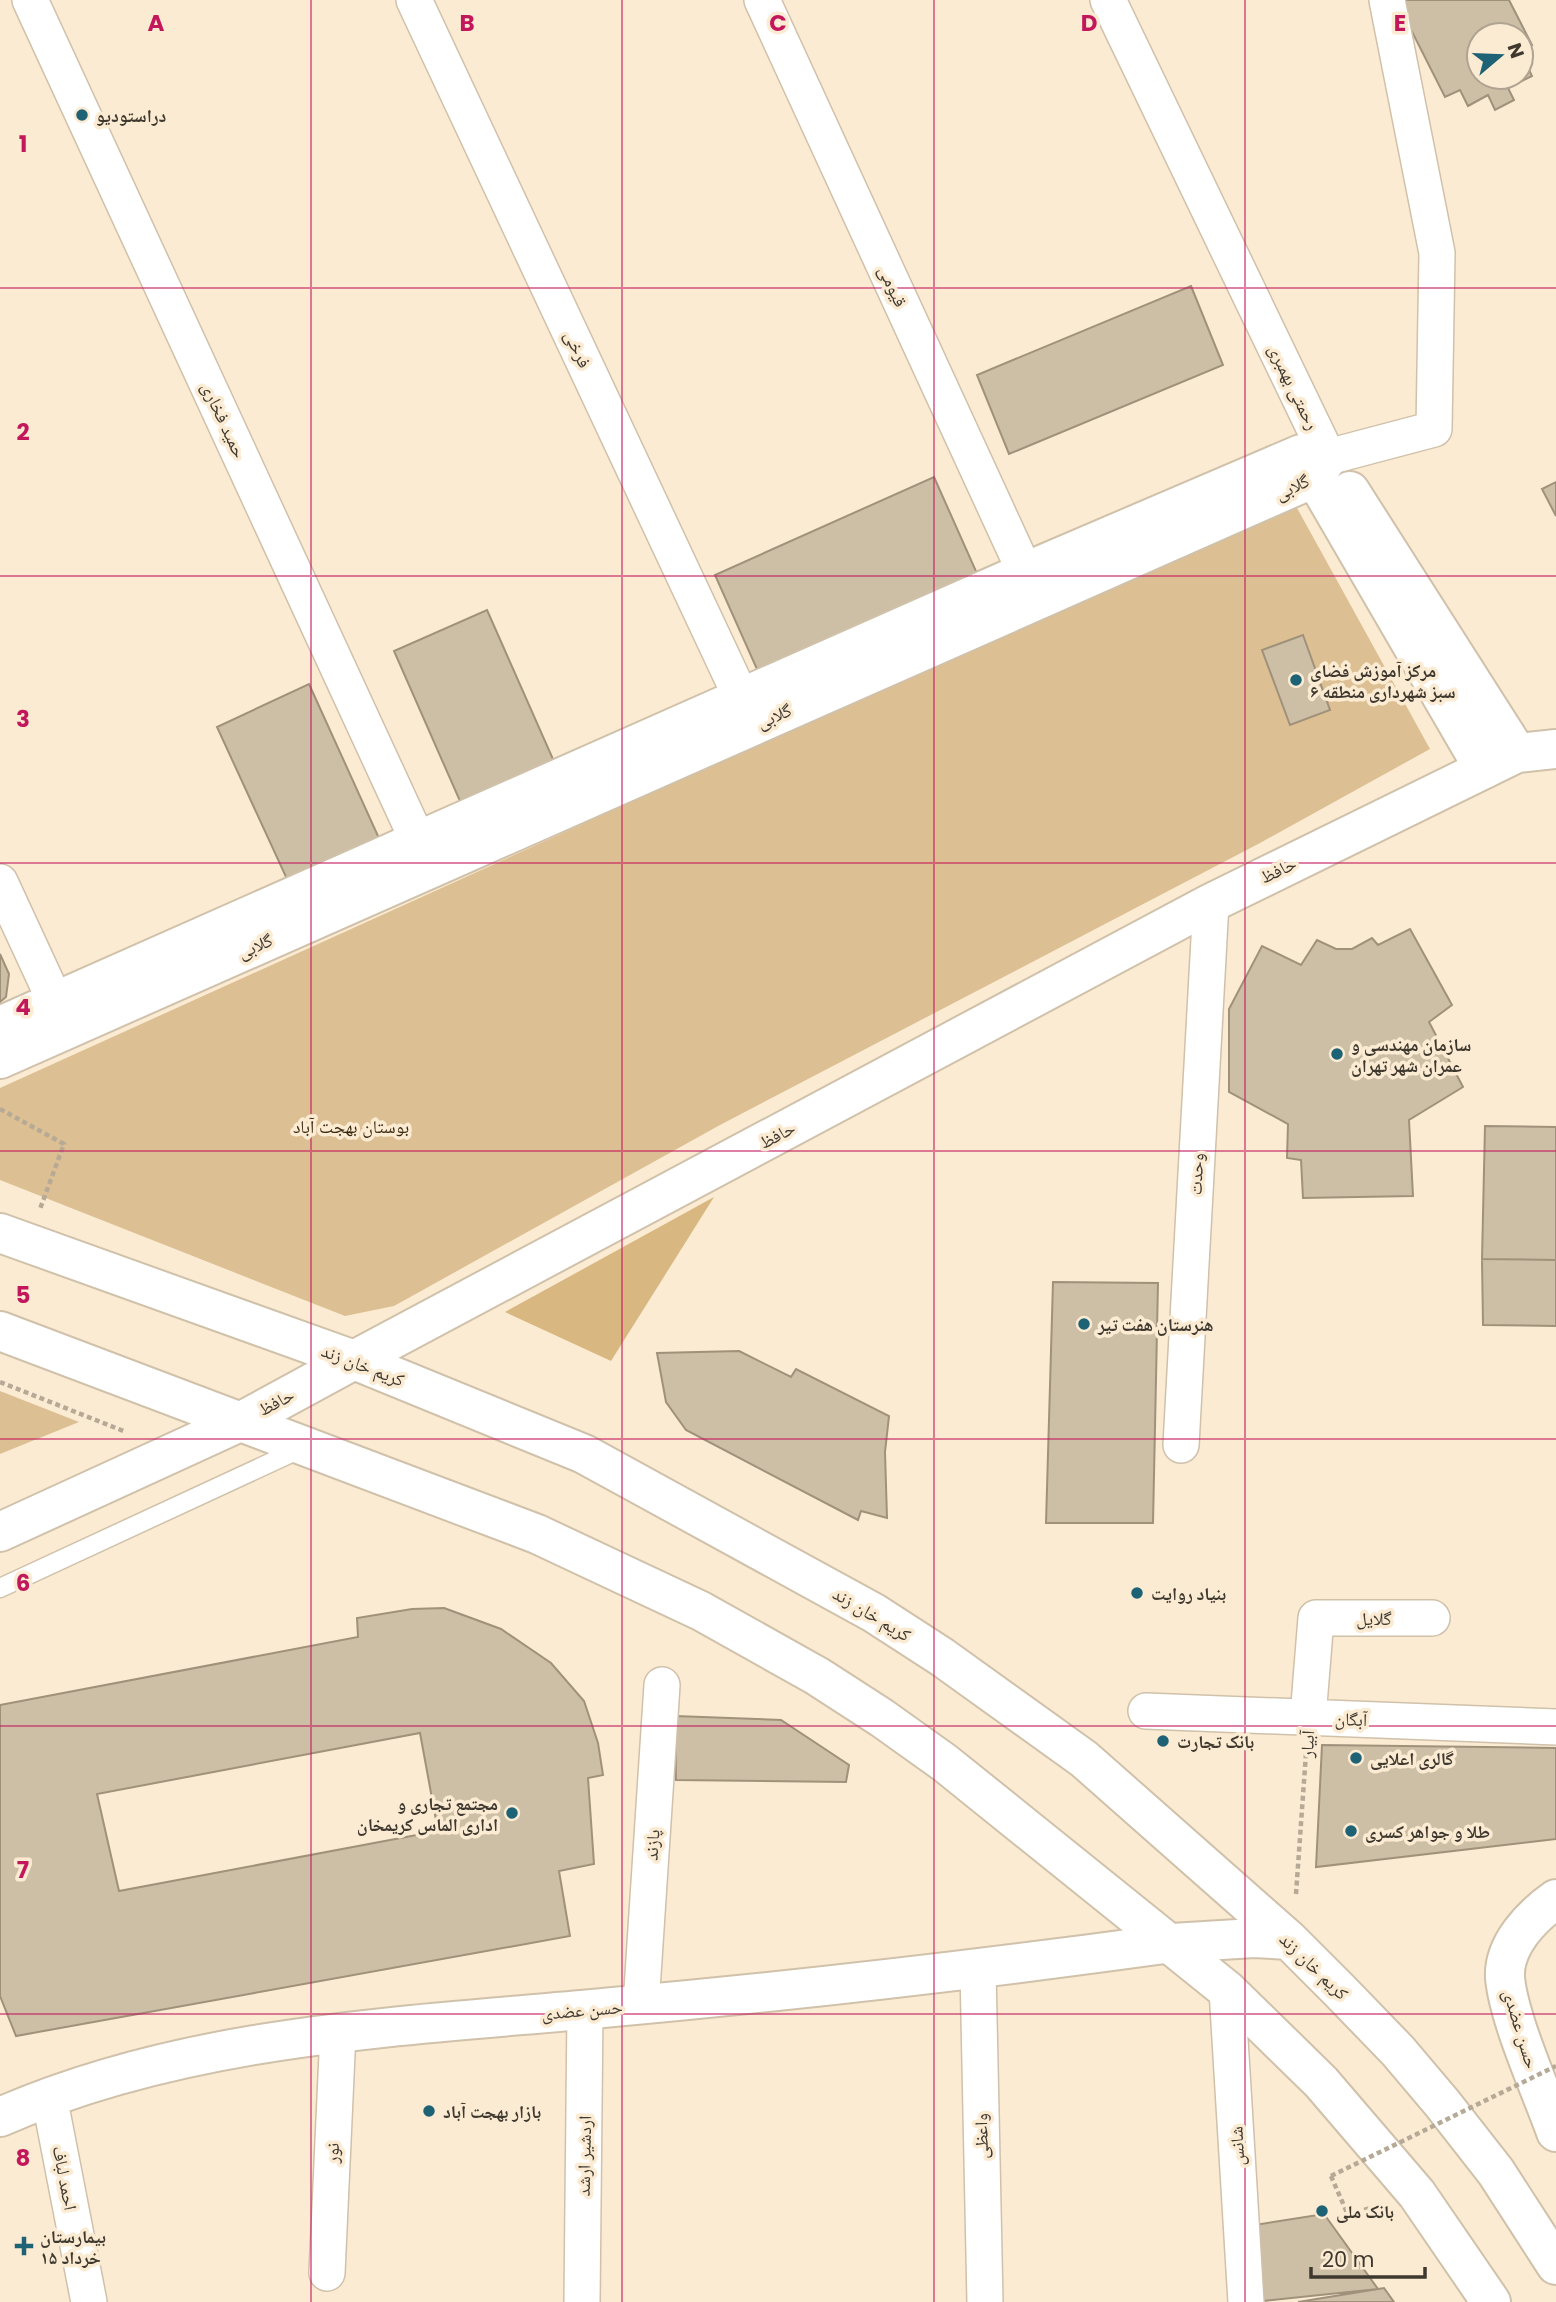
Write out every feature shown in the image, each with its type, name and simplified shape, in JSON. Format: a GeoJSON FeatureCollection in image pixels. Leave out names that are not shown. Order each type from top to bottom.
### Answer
{"type":"FeatureCollection","features":[{"type":"Feature","properties":{"kind":"main road","name":"گلابی"},"geometry":{"type":"LineString","coordinates":[[0,1059],[62,1015],[1315,463]]}},
{"type":"Feature","properties":{"kind":"main road","name":"رحمتی بهمبری"},"geometry":{"type":"LineString","coordinates":[[1315,463],[1501,761]]}},
{"type":"Feature","properties":{"kind":"main road","name":"حافظ"},"geometry":{"type":"LineString","coordinates":[[0,1532],[240,1422],[1212,903],[1501,761],[1556,749]]}},
{"type":"Feature","properties":{"kind":"main road","name":"گلابی"},"geometry":{"type":"LineString","coordinates":[[0,1026],[62,1015]]}},
{"type":"Feature","properties":{"kind":"main road","name":"کریم خان زند"},"geometry":{"type":"LineString","coordinates":[[14,1237],[354,1360],[584,1454],[874,1613],[942,1657],[1084,1759],[1289,1940],[1398,2051],[1442,2103],[1496,2172],[1556,2265]]}},
{"type":"Feature","properties":{"kind":"main road"},"geometry":{"type":"LineString","coordinates":[[0,1331],[537,1534],[666,1593],[817,1676],[945,1763],[1172,1943],[1227,1990],[1321,2082],[1408,2183],[1491,2302]]}},
{"type":"Feature","properties":{"kind":"main road","name":"حسن عضدی"},"geometry":{"type":"LineString","coordinates":[[1556,1899],[1535,1915],[1514,1940],[1505,1976],[1519,2028],[1556,2132]]}},
{"type":"Feature","properties":{"kind":"main road","name":"حسن عضدی"},"geometry":{"type":"LineString","coordinates":[[0,2117],[49,2096],[181,2058],[338,2032],[641,2005],[978,1970],[1172,1943],[1254,1938],[1289,1940]]}},
{"type":"Feature","properties":{"kind":"street","name":"حمید فخاری"},"geometry":{"type":"LineString","coordinates":[[30,0],[424,855]]}},
{"type":"Feature","properties":{"kind":"street","name":"فرخی"},"geometry":{"type":"LineString","coordinates":[[414,0],[748,711]]}},
{"type":"Feature","properties":{"kind":"street","name":"قیومی"},"geometry":{"type":"LineString","coordinates":[[762,0],[1031,586]]}},
{"type":"Feature","properties":{"kind":"street","name":"رحمتی بهمبری"},"geometry":{"type":"LineString","coordinates":[[1108,0],[1315,463]]}},
{"type":"Feature","properties":{"kind":"street"},"geometry":{"type":"LineString","coordinates":[[1315,463],[1434,429],[1437,253],[1387,0]]}},
{"type":"Feature","properties":{"kind":"street"},"geometry":{"type":"LineString","coordinates":[[0,882],[62,1015]]}},
{"type":"Feature","properties":{"kind":"street","name":"وحدت"},"geometry":{"type":"LineString","coordinates":[[1181,1445],[1212,903]]}},
{"type":"Feature","properties":{"kind":"street","name":"گلایل"},"geometry":{"type":"LineString","coordinates":[[1316,1618],[1432,1618]]}},
{"type":"Feature","properties":{"kind":"street","name":"آبیار"},"geometry":{"type":"LineString","coordinates":[[1308,1717],[1316,1618]]}},
{"type":"Feature","properties":{"kind":"street","name":"پازند"},"geometry":{"type":"LineString","coordinates":[[641,2005],[662,1685]]}},
{"type":"Feature","properties":{"kind":"street","name":"آبگان"},"geometry":{"type":"LineString","coordinates":[[1146,1711],[1556,1727]]}},
{"type":"Feature","properties":{"kind":"street","name":"واعظی"},"geometry":{"type":"LineString","coordinates":[[978,1970],[985,2302]]}},
{"type":"Feature","properties":{"kind":"street","name":"شانس"},"geometry":{"type":"LineString","coordinates":[[1227,1990],[1246,2302]]}},
{"type":"Feature","properties":{"kind":"street","name":"اردشیر ارشد"},"geometry":{"type":"LineString","coordinates":[[582,2302],[585,2010]]}},
{"type":"Feature","properties":{"kind":"street","name":"نور"},"geometry":{"type":"LineString","coordinates":[[327,2273],[338,2032]]}},
{"type":"Feature","properties":{"kind":"street","name":"احمد لباف"},"geometry":{"type":"LineString","coordinates":[[49,2096],[89,2302]]}},
{"type":"Feature","properties":{"kind":"lane"},"geometry":{"type":"LineString","coordinates":[[0,1588],[305,1447]]}},
{"type":"Feature","properties":{"kind":"path"},"geometry":{"type":"LineString","coordinates":[[0,1109],[64,1144],[14,1237]]}},
{"type":"Feature","properties":{"kind":"path"},"geometry":{"type":"LineString","coordinates":[[0,1382],[174,1452]]}},
{"type":"Feature","properties":{"kind":"path","name":"آبیار"},"geometry":{"type":"LineString","coordinates":[[1299,1870],[1308,1717]]}},
{"type":"Feature","properties":{"kind":"path"},"geometry":{"type":"LineString","coordinates":[[1348,2215],[1331,2176],[1556,2066]]}},
{"type":"Feature","properties":{"kind":"green space","name":"بوستان بهجت آباد"},"geometry":{"type":"Polygon","coordinates":[[[1297,508],[1430,749],[1260,843],[720,1125],[394,1306],[345,1316],[0,1180],[0,1088],[1055,610],[1297,508]]]}},
{"type":"Feature","properties":{"kind":"green space"},"geometry":{"type":"Polygon","coordinates":[[[0,1391],[79,1422],[0,1454],[0,1391]]]}},
{"type":"Feature","properties":{"kind":"shaded area"},"geometry":{"type":"Polygon","coordinates":[[[714,1197],[611,1361],[505,1312],[714,1197]]]}},
{"type":"Feature","properties":{"kind":"building"},"geometry":{"type":"Polygon","coordinates":[[[1396,0],[1509,0],[1520,21],[1465,21],[1465,91],[1510,91],[1514,100],[1495,110],[1488,95],[1468,106],[1460,90],[1445,97],[1396,0]]]}},
{"type":"Feature","properties":{"kind":"building"},"geometry":{"type":"Polygon","coordinates":[[[1191,286],[1223,365],[1009,454],[977,375],[1191,286]]]}},
{"type":"Feature","properties":{"kind":"building"},"geometry":{"type":"Polygon","coordinates":[[[934,477],[979,578],[760,676],[715,575],[934,477]]]}},
{"type":"Feature","properties":{"kind":"building"},"geometry":{"type":"Polygon","coordinates":[[[1556,482],[1556,516],[1542,489],[1556,482]]]}},
{"type":"Feature","properties":{"kind":"building"},"geometry":{"type":"Polygon","coordinates":[[[487,610],[560,775],[467,817],[394,651],[487,610]]]}},
{"type":"Feature","properties":{"kind":"building","name":"مرکز آموزش فضای سبز شهرداری منطقه ۶"},"geometry":{"type":"Polygon","coordinates":[[[1303,635],[1330,710],[1290,725],[1262,650],[1303,635]]]}},
{"type":"Feature","properties":{"kind":"building"},"geometry":{"type":"Polygon","coordinates":[[[309,684],[383,847],[292,890],[217,727],[309,684]]]}},
{"type":"Feature","properties":{"kind":"building","name":"سازمان مهندسی و عمران شهر تهران"},"geometry":{"type":"Polygon","coordinates":[[[1410,929],[1452,1005],[1429,1022],[1463,1087],[1409,1120],[1413,1196],[1303,1198],[1301,1160],[1287,1158],[1288,1124],[1229,1092],[1229,1009],[1262,946],[1301,965],[1317,940],[1336,949],[1352,949],[1372,938],[1378,945],[1410,929]]]}},
{"type":"Feature","properties":{"kind":"building"},"geometry":{"type":"Polygon","coordinates":[[[0,954],[9,974],[6,997],[0,1002],[0,954]]]}},
{"type":"Feature","properties":{"kind":"building"},"geometry":{"type":"Polygon","coordinates":[[[1485,1126],[1556,1127],[1556,1260],[1482,1259],[1485,1126]]]}},
{"type":"Feature","properties":{"kind":"building"},"geometry":{"type":"Polygon","coordinates":[[[1482,1259],[1556,1260],[1556,1326],[1483,1325],[1482,1259]]]}},
{"type":"Feature","properties":{"kind":"building"},"geometry":{"type":"Polygon","coordinates":[[[1053,1282],[1158,1283],[1153,1523],[1046,1523],[1053,1282]]]}},
{"type":"Feature","properties":{"kind":"building"},"geometry":{"type":"Polygon","coordinates":[[[739,1351],[791,1377],[796,1369],[889,1416],[885,1452],[887,1518],[861,1511],[858,1520],[686,1430],[666,1402],[657,1353],[739,1351]]]}},
{"type":"Feature","properties":{"kind":"building","name":"مجتمع تجاری و اداری الماس کریمخان"},"geometry":{"type":"Polygon","coordinates":[[[444,1608],[501,1629],[551,1663],[584,1701],[598,1743],[603,1775],[588,1778],[594,1864],[559,1871],[570,1936],[16,2036],[0,1996],[0,1705],[358,1637],[357,1618],[412,1609],[444,1608]],[[420,1733],[97,1794],[119,1891],[438,1831],[420,1733]]]}},
{"type":"Feature","properties":{"kind":"building"},"geometry":{"type":"Polygon","coordinates":[[[675,1716],[781,1720],[849,1765],[846,1782],[676,1780],[675,1716]]]}},
{"type":"Feature","properties":{"kind":"building"},"geometry":{"type":"Polygon","coordinates":[[[1322,1745],[1556,1748],[1556,1839],[1316,1867],[1322,1745]]]}},
{"type":"Feature","properties":{"kind":"building"},"geometry":{"type":"Polygon","coordinates":[[[1324,2214],[1378,2289],[1254,2302],[1248,2226],[1324,2214]]]}},
{"type":"Feature","properties":{"kind":"building"},"geometry":{"type":"Polygon","coordinates":[[[1384,2288],[1394,2302],[1298,2302],[1378,2289],[1384,2288]]]}},
{"type":"Feature","properties":{"kind":"place","name":"دراستودیو"},"geometry":{"type":"Point","coordinates":[82,115]}},
{"type":"Feature","properties":{"kind":"place","name":"مرکز آموزش فضای سبز شهرداری منطقه ۶"},"geometry":{"type":"Point","coordinates":[1296,680]}},
{"type":"Feature","properties":{"kind":"place","name":"سازمان مهندسی و عمران شهر تهران"},"geometry":{"type":"Point","coordinates":[1337,1054]}},
{"type":"Feature","properties":{"kind":"place","name":"هنرستان هفت تیر"},"geometry":{"type":"Point","coordinates":[1084,1324]}},
{"type":"Feature","properties":{"kind":"place","name":"بنیاد روایت"},"geometry":{"type":"Point","coordinates":[1137,1593]}},
{"type":"Feature","properties":{"kind":"place","name":"بانک تجارت"},"geometry":{"type":"Point","coordinates":[1163,1741]}},
{"type":"Feature","properties":{"kind":"place","name":"گالری اعلایی"},"geometry":{"type":"Point","coordinates":[1356,1758]}},
{"type":"Feature","properties":{"kind":"place","name":"مجتمع تجاری و اداری الماس کریمخان"},"geometry":{"type":"Point","coordinates":[512,1813]}},
{"type":"Feature","properties":{"kind":"place","name":"طلا و جواهر کسری"},"geometry":{"type":"Point","coordinates":[1351,1831]}},
{"type":"Feature","properties":{"kind":"place","name":"بازار بهجت آباد"},"geometry":{"type":"Point","coordinates":[429,2111]}},
{"type":"Feature","properties":{"kind":"place","name":"بانک ملی"},"geometry":{"type":"Point","coordinates":[1322,2211]}},
{"type":"Feature","properties":{"kind":"place","name":"بیمارستان ۱۵ خرداد"},"geometry":{"type":"Point","coordinates":[24,2246]}}]}
